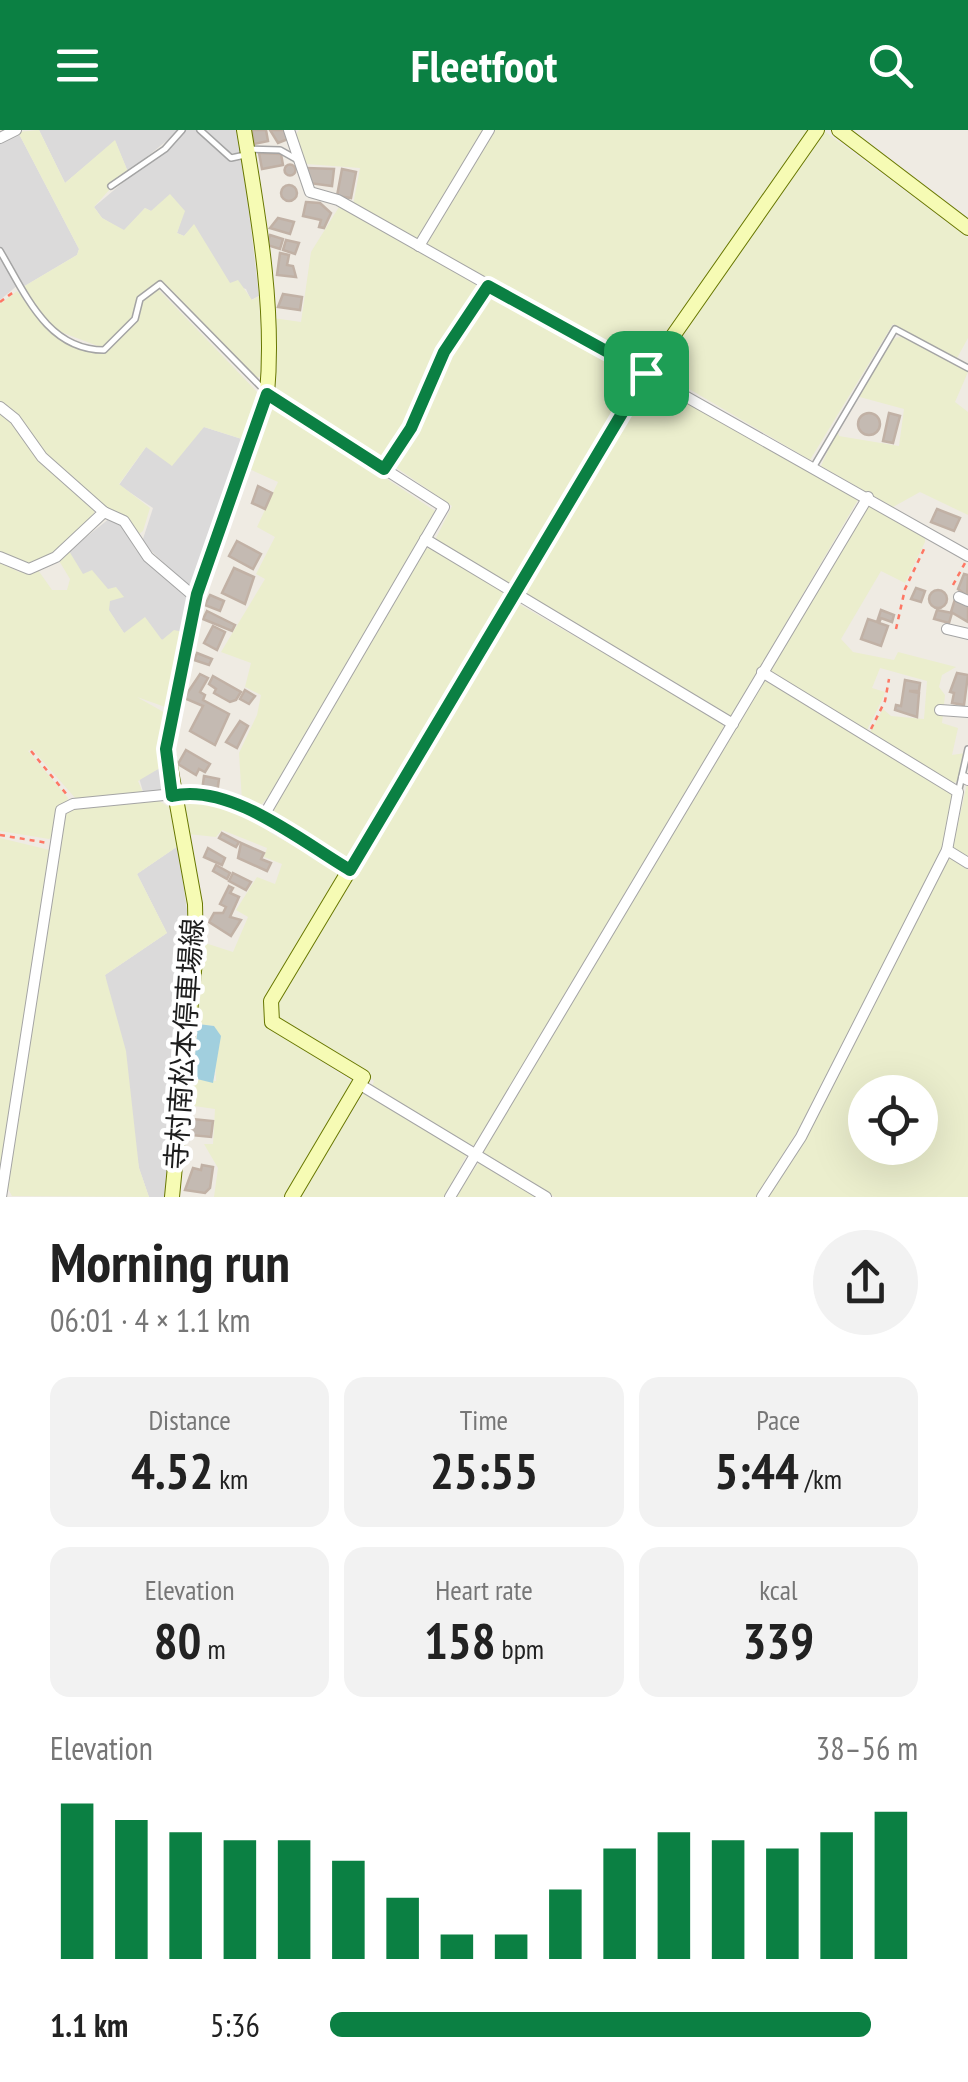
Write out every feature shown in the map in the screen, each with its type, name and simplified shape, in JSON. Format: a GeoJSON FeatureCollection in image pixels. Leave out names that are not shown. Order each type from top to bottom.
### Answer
{"type":"FeatureCollection","features":[{"type":"Feature","properties":{"kind":"street"},"geometry":{"type":"LineString","coordinates":[[0,138],[16,130]]}},
{"type":"Feature","properties":{"kind":"street","name":"寺村南松本停車場線"},"geometry":{"type":"LineString","coordinates":[[172,1197],[196,951],[195,904],[166,749],[196,598],[267,394],[265,294],[244,130]]}},
{"type":"Feature","properties":{"kind":"street"},"geometry":{"type":"LineString","coordinates":[[289,130],[310,192],[338,200],[968,557]]}},
{"type":"Feature","properties":{"kind":"street"},"geometry":{"type":"LineString","coordinates":[[419,246],[489,130]]}},
{"type":"Feature","properties":{"kind":"street"},"geometry":{"type":"LineString","coordinates":[[292,1197],[364,1077],[272,1022],[270,1002],[646,373],[817,130]]}},
{"type":"Feature","properties":{"kind":"street"},"geometry":{"type":"LineString","coordinates":[[839,130],[968,228]]}},
{"type":"Feature","properties":{"kind":"street"},"geometry":{"type":"LineString","coordinates":[[384,469],[411,428],[444,352],[488,286]]}},
{"type":"Feature","properties":{"kind":"street"},"geometry":{"type":"LineString","coordinates":[[264,816],[444,508],[267,394]]}},
{"type":"Feature","properties":{"kind":"street"},"geometry":{"type":"LineString","coordinates":[[0,407],[15,419],[42,456],[104,512],[124,521],[148,558],[196,598]]}},
{"type":"Feature","properties":{"kind":"street"},"geometry":{"type":"LineString","coordinates":[[450,1197],[868,497]]}},
{"type":"Feature","properties":{"kind":"street"},"geometry":{"type":"LineString","coordinates":[[0,557],[29,569],[56,557],[104,512]]}},
{"type":"Feature","properties":{"kind":"street"},"geometry":{"type":"LineString","coordinates":[[425,539],[733,724]]}},
{"type":"Feature","properties":{"kind":"street"},"geometry":{"type":"LineString","coordinates":[[947,629],[968,634]]}},
{"type":"Feature","properties":{"kind":"street"},"geometry":{"type":"LineString","coordinates":[[762,672],[958,792],[947,850],[801,1137],[762,1197]]}},
{"type":"Feature","properties":{"kind":"street"},"geometry":{"type":"LineString","coordinates":[[940,710],[968,712]]}},
{"type":"Feature","properties":{"kind":"street"},"geometry":{"type":"LineString","coordinates":[[1,1197],[62,810],[73,804],[184,793],[237,804],[264,816],[350,870]]}},
{"type":"Feature","properties":{"kind":"street"},"geometry":{"type":"LineString","coordinates":[[947,850],[968,863]]}},
{"type":"Feature","properties":{"kind":"street"},"geometry":{"type":"LineString","coordinates":[[359,1084],[546,1197]]}},
{"type":"Feature","properties":{"kind":"lane"},"geometry":{"type":"LineString","coordinates":[[111,186],[165,148],[182,130]]}},
{"type":"Feature","properties":{"kind":"lane"},"geometry":{"type":"LineString","coordinates":[[200,130],[230,158],[247,152],[280,150],[299,160]]}},
{"type":"Feature","properties":{"kind":"lane"},"geometry":{"type":"LineString","coordinates":[[0,251],[20,287],[56,335],[100,352],[135,319],[140,299],[160,284],[267,394]]}},
{"type":"Feature","properties":{"kind":"lane"},"geometry":{"type":"LineString","coordinates":[[813,468],[894,329],[968,368]]}},
{"type":"Feature","properties":{"kind":"lane"},"geometry":{"type":"LineString","coordinates":[[958,792],[966,779],[968,748]]}},
{"type":"Feature","properties":{"kind":"path"},"geometry":{"type":"LineString","coordinates":[[0,302],[20,287]]}},
{"type":"Feature","properties":{"kind":"path"},"geometry":{"type":"LineString","coordinates":[[896,629],[905,589],[930,534]]}},
{"type":"Feature","properties":{"kind":"path"},"geometry":{"type":"LineString","coordinates":[[953,586],[968,557]]}},
{"type":"Feature","properties":{"kind":"path"},"geometry":{"type":"LineString","coordinates":[[867,736],[885,700],[889,679]]}},
{"type":"Feature","properties":{"kind":"path"},"geometry":{"type":"LineString","coordinates":[[30,751],[73,804]]}},
{"type":"Feature","properties":{"kind":"path"},"geometry":{"type":"LineString","coordinates":[[0,835],[57,844]]}},
{"type":"Feature","properties":{"kind":"shaded area"},"geometry":{"type":"Polygon","coordinates":[[[39,130],[180,130],[128,172],[115,141],[65,183],[39,130]]]}},
{"type":"Feature","properties":{"kind":"shaded area"},"geometry":{"type":"Polygon","coordinates":[[[185,130],[198,130],[228,159],[243,161],[259,296],[251,300],[246,289],[230,284],[194,225],[184,236],[177,233],[184,211],[175,201],[151,211],[145,208],[124,231],[102,218],[94,207],[185,130]]]}},
{"type":"Feature","properties":{"kind":"shaded area"},"geometry":{"type":"Polygon","coordinates":[[[203,130],[239,130],[242,152],[227,154],[203,130]]]}},
{"type":"Feature","properties":{"kind":"shaded area"},"geometry":{"type":"Polygon","coordinates":[[[18,132],[79,249],[77,255],[23,287],[0,247],[0,141],[18,132]]]}},
{"type":"Feature","properties":{"kind":"shaded area"},"geometry":{"type":"Polygon","coordinates":[[[0,255],[18,285],[0,300],[0,255]]]}},
{"type":"Feature","properties":{"kind":"shaded area"},"geometry":{"type":"Polygon","coordinates":[[[204,427],[245,440],[195,583],[188,586],[142,542],[153,508],[119,485],[146,447],[204,427]]]}},
{"type":"Feature","properties":{"kind":"shaded area"},"geometry":{"type":"Polygon","coordinates":[[[110,518],[121,524],[136,550],[190,600],[183,632],[164,640],[124,633],[109,611],[108,590],[83,575],[72,559],[69,551],[110,518]]]}},
{"type":"Feature","properties":{"kind":"shaded area"},"geometry":{"type":"Polygon","coordinates":[[[160,768],[164,789],[144,795],[139,778],[160,768]]]}},
{"type":"Feature","properties":{"kind":"shaded area"},"geometry":{"type":"Polygon","coordinates":[[[178,846],[191,939],[166,1197],[149,1197],[139,1168],[105,975],[167,933],[137,874],[178,846]]]}},
{"type":"Feature","properties":{"kind":"green space"},"geometry":{"type":"Polygon","coordinates":[[[39,130],[65,183],[115,140],[128,172],[109,185],[111,188],[94,207],[102,218],[124,230],[145,208],[151,211],[170,194],[185,211],[177,233],[184,236],[194,224],[230,283],[238,280],[252,300],[259,296],[263,375],[257,378],[161,280],[139,297],[135,315],[103,348],[53,329],[23,287],[77,255],[79,249],[18,132],[39,130]]]}},
{"type":"Feature","properties":{"kind":"green space"},"geometry":{"type":"Polygon","coordinates":[[[299,130],[484,130],[420,237],[414,239],[353,205],[360,168],[306,164],[294,137],[299,130]]]}},
{"type":"Feature","properties":{"kind":"green space"},"geometry":{"type":"Polygon","coordinates":[[[493,130],[809,130],[643,367],[428,246],[426,240],[493,130]]]}},
{"type":"Feature","properties":{"kind":"green space"},"geometry":{"type":"Polygon","coordinates":[[[823,130],[968,238],[968,338],[956,360],[893,324],[810,460],[657,370],[823,130]]]}},
{"type":"Feature","properties":{"kind":"green space"},"geometry":{"type":"Polygon","coordinates":[[[339,207],[481,286],[409,425],[381,460],[278,397],[273,388],[277,367],[273,318],[301,322],[311,252],[339,207]]]}},
{"type":"Feature","properties":{"kind":"green space"},"geometry":{"type":"Polygon","coordinates":[[[157,288],[260,395],[245,440],[204,427],[172,466],[146,447],[119,484],[150,508],[143,531],[136,536],[47,456],[0,403],[0,304],[17,291],[50,333],[98,354],[130,329],[139,317],[142,301],[157,288]]]}},
{"type":"Feature","properties":{"kind":"green space"},"geometry":{"type":"Polygon","coordinates":[[[489,292],[636,372],[637,377],[510,585],[435,540],[452,506],[391,464],[448,353],[489,292]]]}},
{"type":"Feature","properties":{"kind":"green space"},"geometry":{"type":"Polygon","coordinates":[[[902,336],[968,372],[955,402],[968,412],[968,515],[920,492],[893,507],[821,466],[837,429],[839,436],[899,446],[904,409],[856,396],[890,340],[902,336]]]}},
{"type":"Feature","properties":{"kind":"green space"},"geometry":{"type":"Polygon","coordinates":[[[650,380],[859,498],[731,717],[526,595],[523,589],[650,380]]]}},
{"type":"Feature","properties":{"kind":"green space"},"geometry":{"type":"Polygon","coordinates":[[[272,402],[435,511],[273,792],[260,806],[242,801],[239,753],[257,715],[261,695],[245,687],[251,663],[221,652],[265,579],[256,574],[275,537],[257,527],[278,482],[247,468],[272,402]]]}},
{"type":"Feature","properties":{"kind":"green space"},"geometry":{"type":"Polygon","coordinates":[[[0,412],[94,510],[94,521],[55,553],[28,565],[0,553],[0,412]]]}},
{"type":"Feature","properties":{"kind":"green space"},"geometry":{"type":"Polygon","coordinates":[[[871,503],[925,536],[925,542],[905,583],[881,571],[841,639],[853,652],[894,660],[898,652],[956,667],[942,675],[939,687],[945,695],[942,723],[958,728],[952,755],[965,753],[960,779],[954,783],[869,734],[883,709],[891,716],[924,719],[927,681],[880,668],[872,688],[885,692],[866,732],[768,672],[871,503]]]}},
{"type":"Feature","properties":{"kind":"green space"},"geometry":{"type":"Polygon","coordinates":[[[430,548],[504,591],[506,597],[347,862],[274,819],[272,811],[424,549],[430,548]]]}},
{"type":"Feature","properties":{"kind":"green space"},"geometry":{"type":"Polygon","coordinates":[[[69,551],[83,574],[92,570],[108,589],[116,587],[124,597],[110,601],[109,610],[124,633],[145,617],[162,640],[174,630],[183,632],[168,708],[137,697],[167,714],[160,768],[138,781],[144,795],[77,800],[32,749],[28,751],[68,798],[67,803],[60,804],[55,834],[49,839],[0,831],[0,562],[19,572],[38,570],[52,590],[67,590],[70,579],[58,559],[69,551]]]}},
{"type":"Feature","properties":{"kind":"green space"},"geometry":{"type":"Polygon","coordinates":[[[517,603],[722,721],[724,729],[476,1145],[470,1146],[372,1086],[374,1081],[351,1063],[277,1018],[278,1002],[517,603]]]}},
{"type":"Feature","properties":{"kind":"green space"},"geometry":{"type":"Polygon","coordinates":[[[767,681],[953,791],[947,840],[798,1130],[756,1197],[555,1197],[484,1155],[482,1148],[762,682],[767,681]]]}},
{"type":"Feature","properties":{"kind":"green space"},"geometry":{"type":"Polygon","coordinates":[[[968,784],[968,859],[952,849],[968,784]]]}},
{"type":"Feature","properties":{"kind":"green space"},"geometry":{"type":"Polygon","coordinates":[[[179,797],[249,811],[271,833],[342,872],[265,1000],[268,1026],[354,1083],[286,1197],[214,1197],[218,1168],[204,1144],[213,1144],[215,1109],[187,1105],[190,1079],[216,1081],[214,1026],[196,1024],[202,942],[233,952],[248,917],[236,910],[257,877],[275,884],[282,864],[264,857],[267,848],[222,830],[216,837],[188,834],[179,797]]]}},
{"type":"Feature","properties":{"kind":"green space"},"geometry":{"type":"Polygon","coordinates":[[[159,801],[169,807],[178,846],[137,874],[167,933],[105,975],[126,1051],[139,1168],[149,1197],[12,1196],[6,1185],[64,816],[72,809],[159,801]]]}},
{"type":"Feature","properties":{"kind":"green space"},"geometry":{"type":"Polygon","coordinates":[[[0,838],[54,851],[0,1173],[0,838]]]}},
{"type":"Feature","properties":{"kind":"green space"},"geometry":{"type":"Polygon","coordinates":[[[951,858],[968,868],[968,1197],[767,1197],[945,861],[951,858]]]}},
{"type":"Feature","properties":{"kind":"green space"},"geometry":{"type":"Polygon","coordinates":[[[364,1093],[467,1154],[445,1197],[299,1197],[364,1093]]]}},
{"type":"Feature","properties":{"kind":"green space"},"geometry":{"type":"Polygon","coordinates":[[[480,1161],[540,1197],[454,1197],[480,1161]]]}},
{"type":"Feature","properties":{"kind":"water"},"geometry":{"type":"Polygon","coordinates":[[[198,1024],[214,1026],[221,1036],[213,1083],[193,1078],[198,1024]]]}},
{"type":"Feature","properties":{"kind":"building"},"geometry":{"type":"Polygon","coordinates":[[[252,130],[266,130],[268,141],[254,144],[252,130]]]}},
{"type":"Feature","properties":{"kind":"building"},"geometry":{"type":"Polygon","coordinates":[[[270,130],[284,130],[288,139],[278,143],[270,130]]]}},
{"type":"Feature","properties":{"kind":"building"},"geometry":{"type":"Polygon","coordinates":[[[259,153],[281,154],[283,165],[262,169],[259,153]]]}},
{"type":"Feature","properties":{"kind":"building"},"geometry":{"type":"Polygon","coordinates":[[[290,164],[296,170],[290,176],[284,170],[290,164]]]}},
{"type":"Feature","properties":{"kind":"building"},"geometry":{"type":"Polygon","coordinates":[[[306,168],[334,169],[332,186],[309,183],[306,168]]]}},
{"type":"Feature","properties":{"kind":"building"},"geometry":{"type":"Polygon","coordinates":[[[342,169],[356,172],[351,198],[337,196],[342,169]]]}},
{"type":"Feature","properties":{"kind":"building"},"geometry":{"type":"Polygon","coordinates":[[[289,185],[297,193],[289,201],[281,193],[289,185]]]}},
{"type":"Feature","properties":{"kind":"building"},"geometry":{"type":"Polygon","coordinates":[[[306,202],[320,203],[331,213],[324,228],[319,227],[321,220],[303,216],[306,202]]]}},
{"type":"Feature","properties":{"kind":"building"},"geometry":{"type":"Polygon","coordinates":[[[278,218],[294,222],[290,234],[270,228],[278,218]]]}},
{"type":"Feature","properties":{"kind":"building"},"geometry":{"type":"Polygon","coordinates":[[[270,235],[283,239],[280,249],[267,245],[270,235]]]}},
{"type":"Feature","properties":{"kind":"building"},"geometry":{"type":"Polygon","coordinates":[[[286,240],[299,243],[295,254],[283,250],[286,240]]]}},
{"type":"Feature","properties":{"kind":"building"},"geometry":{"type":"Polygon","coordinates":[[[280,253],[289,255],[287,265],[293,266],[296,277],[277,275],[280,253]]]}},
{"type":"Feature","properties":{"kind":"building"},"geometry":{"type":"Polygon","coordinates":[[[283,294],[302,297],[300,310],[278,307],[283,294]]]}},
{"type":"Feature","properties":{"kind":"building"},"geometry":{"type":"Polygon","coordinates":[[[865,413],[873,413],[880,424],[873,435],[865,435],[858,428],[858,420],[865,413]]]}},
{"type":"Feature","properties":{"kind":"building"},"geometry":{"type":"Polygon","coordinates":[[[889,413],[900,416],[893,443],[883,441],[889,413]]]}},
{"type":"Feature","properties":{"kind":"building"},"geometry":{"type":"Polygon","coordinates":[[[258,486],[272,493],[265,509],[252,503],[258,486]]]}},
{"type":"Feature","properties":{"kind":"building"},"geometry":{"type":"Polygon","coordinates":[[[937,509],[960,518],[954,531],[931,522],[937,509]]]}},
{"type":"Feature","properties":{"kind":"building"},"geometry":{"type":"Polygon","coordinates":[[[237,541],[261,554],[253,569],[229,556],[237,541]]]}},
{"type":"Feature","properties":{"kind":"building"},"geometry":{"type":"Polygon","coordinates":[[[234,568],[254,577],[245,604],[222,593],[234,568]]]}},
{"type":"Feature","properties":{"kind":"building"},"geometry":{"type":"Polygon","coordinates":[[[964,574],[968,575],[967,596],[958,589],[964,574]]]}},
{"type":"Feature","properties":{"kind":"building"},"geometry":{"type":"Polygon","coordinates":[[[916,588],[925,591],[921,602],[911,599],[916,588]]]}},
{"type":"Feature","properties":{"kind":"building"},"geometry":{"type":"Polygon","coordinates":[[[938,590],[945,592],[945,606],[938,608],[931,606],[929,599],[931,592],[938,590]]]}},
{"type":"Feature","properties":{"kind":"building"},"geometry":{"type":"Polygon","coordinates":[[[210,595],[224,601],[220,611],[205,605],[210,595]]]}},
{"type":"Feature","properties":{"kind":"building"},"geometry":{"type":"Polygon","coordinates":[[[955,599],[968,603],[968,622],[951,612],[955,599]]]}},
{"type":"Feature","properties":{"kind":"building"},"geometry":{"type":"Polygon","coordinates":[[[881,610],[894,615],[892,622],[881,618],[879,623],[888,626],[881,646],[861,639],[868,619],[877,622],[881,610]]]}},
{"type":"Feature","properties":{"kind":"building"},"geometry":{"type":"Polygon","coordinates":[[[937,610],[952,613],[949,623],[934,619],[937,610]]]}},
{"type":"Feature","properties":{"kind":"building"},"geometry":{"type":"Polygon","coordinates":[[[207,611],[235,625],[232,631],[203,619],[207,611]]]}},
{"type":"Feature","properties":{"kind":"building"},"geometry":{"type":"Polygon","coordinates":[[[213,626],[225,632],[217,650],[204,643],[213,626]]]}},
{"type":"Feature","properties":{"kind":"building"},"geometry":{"type":"Polygon","coordinates":[[[197,653],[212,659],[209,665],[194,660],[197,653]]]}},
{"type":"Feature","properties":{"kind":"building"},"geometry":{"type":"Polygon","coordinates":[[[957,673],[968,675],[964,705],[952,703],[954,693],[950,692],[957,673]]]}},
{"type":"Feature","properties":{"kind":"building"},"geometry":{"type":"Polygon","coordinates":[[[200,674],[208,678],[200,692],[205,695],[203,700],[229,714],[215,745],[190,731],[203,706],[184,698],[200,674]]]}},
{"type":"Feature","properties":{"kind":"building"},"geometry":{"type":"Polygon","coordinates":[[[213,676],[241,692],[236,700],[230,702],[214,693],[216,689],[209,684],[213,676]]]}},
{"type":"Feature","properties":{"kind":"building"},"geometry":{"type":"Polygon","coordinates":[[[905,680],[920,683],[919,691],[909,691],[919,693],[917,717],[895,710],[896,705],[901,706],[905,680]]]}},
{"type":"Feature","properties":{"kind":"building"},"geometry":{"type":"Polygon","coordinates":[[[245,690],[255,696],[249,704],[240,699],[245,690]]]}},
{"type":"Feature","properties":{"kind":"building"},"geometry":{"type":"Polygon","coordinates":[[[240,721],[248,726],[237,748],[226,742],[240,721]]]}},
{"type":"Feature","properties":{"kind":"building"},"geometry":{"type":"Polygon","coordinates":[[[186,750],[210,764],[205,772],[199,769],[196,775],[178,764],[186,750]]]}},
{"type":"Feature","properties":{"kind":"building"},"geometry":{"type":"Polygon","coordinates":[[[204,776],[219,779],[217,794],[202,791],[204,776]]]}},
{"type":"Feature","properties":{"kind":"building"},"geometry":{"type":"Polygon","coordinates":[[[222,833],[239,842],[236,847],[219,838],[222,833]]]}},
{"type":"Feature","properties":{"kind":"building"},"geometry":{"type":"Polygon","coordinates":[[[241,843],[264,853],[261,859],[271,863],[267,871],[238,858],[241,843]]]}},
{"type":"Feature","properties":{"kind":"building"},"geometry":{"type":"Polygon","coordinates":[[[208,848],[225,858],[222,865],[204,857],[208,848]]]}},
{"type":"Feature","properties":{"kind":"building"},"geometry":{"type":"Polygon","coordinates":[[[216,865],[230,873],[227,879],[213,871],[216,865]]]}},
{"type":"Feature","properties":{"kind":"building"},"geometry":{"type":"Polygon","coordinates":[[[233,873],[251,882],[246,890],[229,881],[233,873]]]}},
{"type":"Feature","properties":{"kind":"building"},"geometry":{"type":"Polygon","coordinates":[[[229,886],[233,888],[230,893],[239,897],[230,917],[241,920],[231,936],[209,922],[214,913],[223,913],[226,907],[220,904],[229,886]]]}},
{"type":"Feature","properties":{"kind":"building"},"geometry":{"type":"Polygon","coordinates":[[[192,1119],[213,1121],[211,1137],[190,1135],[192,1119]]]}},
{"type":"Feature","properties":{"kind":"building"},"geometry":{"type":"Polygon","coordinates":[[[202,1165],[213,1167],[210,1188],[205,1193],[185,1190],[193,1168],[201,1170],[202,1165]]]}},
{"type":"Feature","properties":{"kind":"route"},"geometry":{"type":"LineString","coordinates":[[488,286],[646,373],[350,870],[276,828],[254,808],[184,793],[172,796],[166,749],[197,594],[267,394],[384,469],[411,428],[444,352],[488,286]]}}]}
